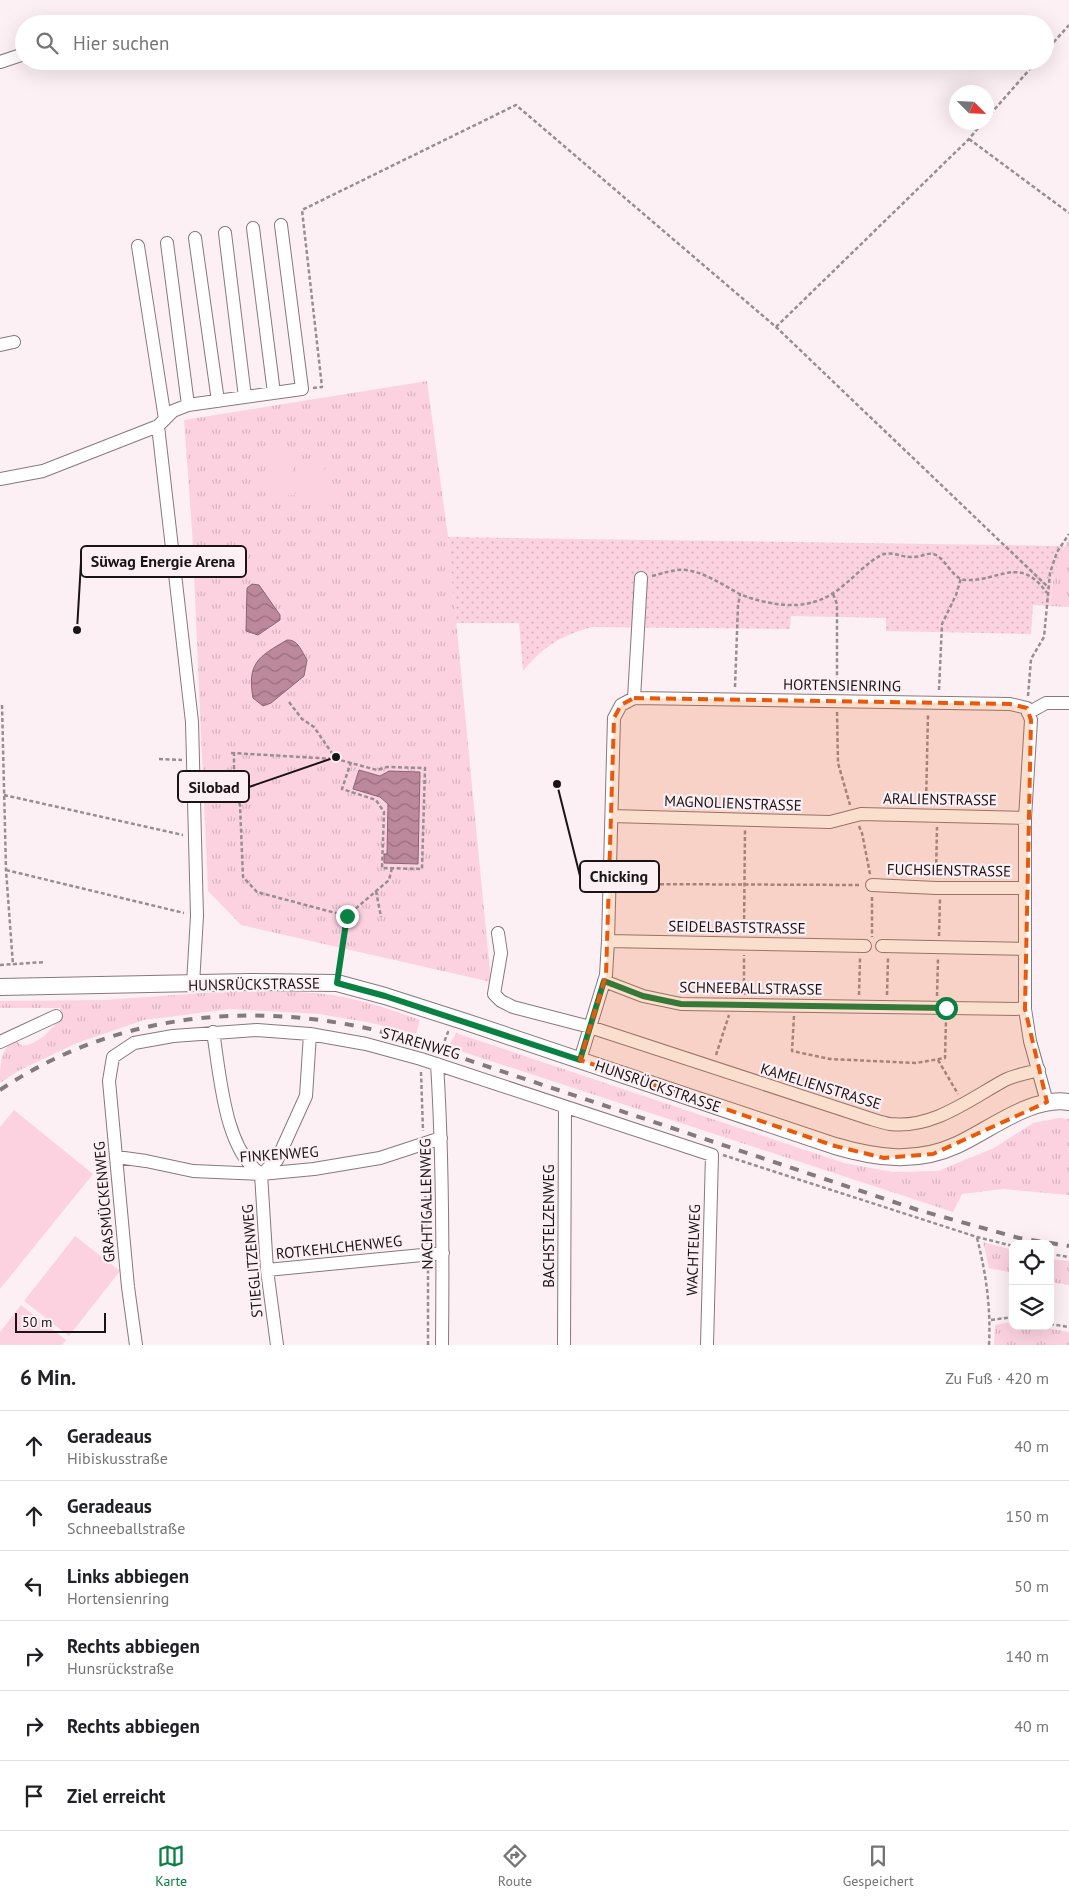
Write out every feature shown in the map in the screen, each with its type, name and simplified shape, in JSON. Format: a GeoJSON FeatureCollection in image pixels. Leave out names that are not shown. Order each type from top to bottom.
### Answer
{"type":"FeatureCollection","features":[{"type":"Feature","properties":{"kind":"main road","name":"HUNSRÜCKSTRASSE"},"geometry":{"type":"LineString","coordinates":[[0,987],[259,982],[337,983],[385,996],[859,1154],[884,1158],[910,1158],[933,1154],[956,1146],[1016,1114],[1048,1102],[1069,1102]]}},
{"type":"Feature","properties":{"kind":"street"},"geometry":{"type":"LineString","coordinates":[[0,62],[15,57]]}},
{"type":"Feature","properties":{"kind":"street"},"geometry":{"type":"LineString","coordinates":[[0,479],[43,471],[162,422],[173,411],[188,405],[302,389],[281,225]]}},
{"type":"Feature","properties":{"kind":"street"},"geometry":{"type":"LineString","coordinates":[[253,228],[274,392]]}},
{"type":"Feature","properties":{"kind":"street"},"geometry":{"type":"LineString","coordinates":[[225,233],[245,397]]}},
{"type":"Feature","properties":{"kind":"street"},"geometry":{"type":"LineString","coordinates":[[195,238],[218,401]]}},
{"type":"Feature","properties":{"kind":"street"},"geometry":{"type":"LineString","coordinates":[[168,243],[188,405]]}},
{"type":"Feature","properties":{"kind":"street"},"geometry":{"type":"LineString","coordinates":[[138,246],[162,422],[192,722],[197,916],[193,984]]}},
{"type":"Feature","properties":{"kind":"street"},"geometry":{"type":"LineString","coordinates":[[0,345],[14,342]]}},
{"type":"Feature","properties":{"kind":"street"},"geometry":{"type":"LineString","coordinates":[[580,1060],[604,981],[608,941],[614,718],[621,705],[634,698],[642,578]]}},
{"type":"Feature","properties":{"kind":"street","name":"HORTENSIENRING"},"geometry":{"type":"LineString","coordinates":[[634,698],[1010,704],[1027,711]]}},
{"type":"Feature","properties":{"kind":"street"},"geometry":{"type":"LineString","coordinates":[[1048,1102],[1030,1041],[1025,1009],[1026,818],[1030,720],[1027,711],[1046,703],[1069,703]]}},
{"type":"Feature","properties":{"kind":"street","name":"ARALIENSTRASSE"},"geometry":{"type":"LineString","coordinates":[[853,816],[861,814],[1026,818]]}},
{"type":"Feature","properties":{"kind":"street","name":"MAGNOLIENSTRASSE"},"geometry":{"type":"LineString","coordinates":[[612,816],[830,822],[853,816]]}},
{"type":"Feature","properties":{"kind":"street","name":"FUCHSIENSTRASSE"},"geometry":{"type":"LineString","coordinates":[[872,885],[936,888],[1025,888]]}},
{"type":"Feature","properties":{"kind":"street","name":"KAMELIENSTRASSE"},"geometry":{"type":"LineString","coordinates":[[498,933],[501,953],[494,994],[513,1007],[590,1027],[712,1068],[891,1124],[910,1123],[935,1118],[1007,1080],[1039,1070]]}},
{"type":"Feature","properties":{"kind":"street","name":"SEIDELBASTSTRASSE"},"geometry":{"type":"LineString","coordinates":[[608,941],[866,943]]}},
{"type":"Feature","properties":{"kind":"street"},"geometry":{"type":"LineString","coordinates":[[885,946],[1024,948]]}},
{"type":"Feature","properties":{"kind":"street","name":"SCHNEEBALLSTRASSE"},"geometry":{"type":"LineString","coordinates":[[604,981],[643,996],[681,1004],[795,1004],[1025,1009]]}},
{"type":"Feature","properties":{"kind":"street"},"geometry":{"type":"LineString","coordinates":[[0,1042],[56,1016]]}},
{"type":"Feature","properties":{"kind":"street","name":"STARENWEG"},"geometry":{"type":"LineString","coordinates":[[113,1057],[134,1043],[173,1036],[257,1030],[310,1034],[366,1044],[421,1059],[712,1155]]}},
{"type":"Feature","properties":{"kind":"street"},"geometry":{"type":"LineString","coordinates":[[213,1032],[226,1104],[236,1141],[248,1162],[262,1174],[277,1160],[306,1096],[310,1034]]}},
{"type":"Feature","properties":{"kind":"street","name":"GRASMÜCKENWEG"},"geometry":{"type":"LineString","coordinates":[[113,1057],[109,1080],[128,1287],[136,1345]]}},
{"type":"Feature","properties":{"kind":"street","name":"NACHTIGALLENWEG"},"geometry":{"type":"LineString","coordinates":[[437,1064],[441,1138],[442,1345]]}},
{"type":"Feature","properties":{"kind":"street","name":"BACHSTELZENWEG"},"geometry":{"type":"LineString","coordinates":[[564,1345],[565,1106]]}},
{"type":"Feature","properties":{"kind":"street","name":"FINKENWEG"},"geometry":{"type":"LineString","coordinates":[[117,1157],[193,1171],[262,1174],[314,1169],[380,1158],[441,1138]]}},
{"type":"Feature","properties":{"kind":"street","name":"WACHTELWEG"},"geometry":{"type":"LineString","coordinates":[[707,1345],[712,1155]]}},
{"type":"Feature","properties":{"kind":"street","name":"STIEGLITZENWEG"},"geometry":{"type":"LineString","coordinates":[[262,1174],[267,1270],[277,1345]]}},
{"type":"Feature","properties":{"kind":"street","name":"ROTKEHLCHENWEG"},"geometry":{"type":"LineString","coordinates":[[267,1270],[443,1253]]}},
{"type":"Feature","properties":{"kind":"path"},"geometry":{"type":"LineString","coordinates":[[1054,42],[1069,25]]}},
{"type":"Feature","properties":{"kind":"path"},"geometry":{"type":"LineString","coordinates":[[994,110],[1029,70]]}},
{"type":"Feature","properties":{"kind":"path"},"geometry":{"type":"LineString","coordinates":[[322,387],[302,210],[516,105],[776,327],[1048,587]]}},
{"type":"Feature","properties":{"kind":"path"},"geometry":{"type":"LineString","coordinates":[[776,327],[976,130]]}},
{"type":"Feature","properties":{"kind":"path"},"geometry":{"type":"LineString","coordinates":[[969,139],[1069,213]]}},
{"type":"Feature","properties":{"kind":"path"},"geometry":{"type":"LineString","coordinates":[[1027,711],[1031,659],[1044,637],[1050,573],[1057,552],[1069,534]]}},
{"type":"Feature","properties":{"kind":"path"},"geometry":{"type":"LineString","coordinates":[[642,578],[671,570],[686,570],[713,579],[740,594],[779,604],[797,605],[826,599],[871,560],[883,554],[892,553],[915,557],[929,554],[936,555],[961,578],[978,579],[1012,572],[1026,574],[1039,581],[1047,593]]}},
{"type":"Feature","properties":{"kind":"path"},"geometry":{"type":"LineString","coordinates":[[936,888],[931,815],[933,703],[942,624],[956,595],[961,578]]}},
{"type":"Feature","properties":{"kind":"path"},"geometry":{"type":"LineString","coordinates":[[735,700],[740,594]]}},
{"type":"Feature","properties":{"kind":"path"},"geometry":{"type":"LineString","coordinates":[[833,594],[837,604],[836,702],[838,764],[853,816],[862,833],[872,885],[866,943],[864,1007]]}},
{"type":"Feature","properties":{"kind":"path"},"geometry":{"type":"LineString","coordinates":[[289,702],[302,719],[314,727],[336,759]]}},
{"type":"Feature","properties":{"kind":"path"},"geometry":{"type":"LineString","coordinates":[[2,705],[6,870],[13,966]]}},
{"type":"Feature","properties":{"kind":"path"},"geometry":{"type":"LineString","coordinates":[[347,916],[257,892],[243,877],[240,805],[234,792],[233,752],[336,759],[351,762],[377,770],[387,766],[425,768],[422,869],[382,868],[384,812],[376,800],[342,789],[351,762]]}},
{"type":"Feature","properties":{"kind":"path"},"geometry":{"type":"LineString","coordinates":[[159,759],[193,760]]}},
{"type":"Feature","properties":{"kind":"path"},"geometry":{"type":"LineString","coordinates":[[4,795],[195,838]]}},
{"type":"Feature","properties":{"kind":"path"},"geometry":{"type":"LineString","coordinates":[[744,907],[745,820]]}},
{"type":"Feature","properties":{"kind":"path"},"geometry":{"type":"LineString","coordinates":[[337,983],[347,916],[389,880],[392,868]]}},
{"type":"Feature","properties":{"kind":"path"},"geometry":{"type":"LineString","coordinates":[[6,870],[197,916]]}},
{"type":"Feature","properties":{"kind":"path"},"geometry":{"type":"LineString","coordinates":[[609,884],[744,883],[872,885]]}},
{"type":"Feature","properties":{"kind":"path"},"geometry":{"type":"LineString","coordinates":[[376,891],[381,917]]}},
{"type":"Feature","properties":{"kind":"path"},"geometry":{"type":"LineString","coordinates":[[885,946],[887,1006]]}},
{"type":"Feature","properties":{"kind":"path"},"geometry":{"type":"LineString","coordinates":[[0,965],[13,966],[45,962]]}},
{"type":"Feature","properties":{"kind":"path"},"geometry":{"type":"LineString","coordinates":[[712,1068],[733,1004]]}},
{"type":"Feature","properties":{"kind":"path"},"geometry":{"type":"LineString","coordinates":[[795,1004],[792,1051],[830,1059],[916,1063],[945,1058],[946,1008]]}},
{"type":"Feature","properties":{"kind":"path"},"geometry":{"type":"LineString","coordinates":[[437,1064],[448,1032],[441,1029]]}},
{"type":"Feature","properties":{"kind":"path"},"geometry":{"type":"LineString","coordinates":[[421,1059],[428,1254],[428,1345]]}},
{"type":"Feature","properties":{"kind":"path"},"geometry":{"type":"LineString","coordinates":[[937,1060],[963,1104]]}},
{"type":"Feature","properties":{"kind":"path"},"geometry":{"type":"LineString","coordinates":[[712,1155],[718,1153],[977,1237],[1009,1245]]}},
{"type":"Feature","properties":{"kind":"path"},"geometry":{"type":"LineString","coordinates":[[977,1237],[985,1269],[990,1320],[989,1345]]}},
{"type":"Feature","properties":{"kind":"path"},"geometry":{"type":"LineString","coordinates":[[1054,1255],[1069,1257]]}},
{"type":"Feature","properties":{"kind":"path"},"geometry":{"type":"LineString","coordinates":[[990,1320],[1009,1318]]}},
{"type":"Feature","properties":{"kind":"path"},"geometry":{"type":"LineString","coordinates":[[1054,1325],[1069,1327]]}},
{"type":"Feature","properties":{"kind":"highlighted area"},"geometry":{"type":"Polygon","coordinates":[[[634,698],[1010,704],[1027,708],[1031,720],[1025,1009],[1047,1102],[933,1154],[884,1158],[835,1146],[580,1060],[606,975],[614,718],[621,705],[634,698]]]}},
{"type":"Feature","properties":{"kind":"green space"},"geometry":{"type":"Polygon","coordinates":[[[427,381],[448,537],[491,982],[241,925],[208,891],[192,530],[184,420],[427,381]]]}},
{"type":"Feature","properties":{"kind":"green space"},"geometry":{"type":"Polygon","coordinates":[[[291,451],[295,495],[272,497],[268,453],[291,451]]]}},
{"type":"Feature","properties":{"kind":"green space"},"geometry":{"type":"Polygon","coordinates":[[[324,459],[327,503],[304,505],[300,461],[324,459]]]}},
{"type":"Feature","properties":{"kind":"green space"},"geometry":{"type":"Polygon","coordinates":[[[448,537],[1064,546],[1052,582],[1050,606],[1033,605],[1031,634],[886,631],[886,618],[791,616],[790,629],[592,627],[553,643],[523,671],[519,623],[456,623],[448,537]]]}},
{"type":"Feature","properties":{"kind":"green space"},"geometry":{"type":"Polygon","coordinates":[[[1069,540],[1069,607],[1050,606],[1057,563],[1069,540]]]}},
{"type":"Feature","properties":{"kind":"green space"},"geometry":{"type":"Polygon","coordinates":[[[231,991],[301,992],[329,995],[372,1004],[420,1020],[416,1034],[367,1022],[319,1014],[230,1009],[144,1020],[77,1043],[18,1071],[0,1083],[2,1058],[7,1047],[16,1040],[22,1046],[34,1042],[49,1031],[61,1017],[60,1008],[0,1008],[0,1001],[104,1000],[231,991]]]}},
{"type":"Feature","properties":{"kind":"green space"},"geometry":{"type":"Polygon","coordinates":[[[456,1033],[844,1163],[893,1172],[938,1171],[994,1148],[1033,1123],[1059,1118],[1069,1119],[1069,1195],[1003,1189],[962,1194],[953,1212],[448,1047],[456,1033]]]}},
{"type":"Feature","properties":{"kind":"green space"},"geometry":{"type":"Polygon","coordinates":[[[14,1110],[93,1174],[0,1289],[0,1127],[14,1110]]]}},
{"type":"Feature","properties":{"kind":"green space"},"geometry":{"type":"Polygon","coordinates":[[[75,1236],[120,1271],[69,1336],[24,1301],[75,1236]]]}},
{"type":"Feature","properties":{"kind":"green space"},"geometry":{"type":"Polygon","coordinates":[[[983,1242],[1009,1249],[1009,1272],[989,1268],[983,1242]]]}},
{"type":"Feature","properties":{"kind":"green space"},"geometry":{"type":"Polygon","coordinates":[[[1054,1259],[1069,1261],[1069,1285],[1054,1283],[1054,1259]]]}},
{"type":"Feature","properties":{"kind":"green space"},"geometry":{"type":"Polygon","coordinates":[[[21,1305],[66,1340],[62,1345],[0,1345],[0,1332],[21,1305]]]}},
{"type":"Feature","properties":{"kind":"green space"},"geometry":{"type":"Polygon","coordinates":[[[1009,1322],[1009,1330],[1054,1329],[1069,1332],[1069,1345],[994,1345],[995,1325],[1009,1322]]]}},
{"type":"Feature","properties":{"kind":"water"},"geometry":{"type":"Polygon","coordinates":[[[252,584],[259,585],[280,615],[280,620],[258,635],[246,631],[247,588],[252,584]]]}},
{"type":"Feature","properties":{"kind":"water"},"geometry":{"type":"Polygon","coordinates":[[[287,640],[297,644],[307,660],[304,676],[271,703],[263,706],[253,698],[253,669],[257,662],[269,651],[287,640]]]}},
{"type":"Feature","properties":{"kind":"water"},"geometry":{"type":"Polygon","coordinates":[[[359,770],[380,776],[389,771],[420,772],[418,864],[384,863],[384,854],[387,854],[388,804],[380,797],[353,789],[359,770]]]}},
{"type":"Feature","properties":{"kind":"railway"},"geometry":{"type":"LineString","coordinates":[[0,1090],[41,1066],[84,1046],[128,1032],[174,1022],[220,1017],[267,1016],[314,1019],[371,1029],[391,1035],[918,1210],[1019,1238],[1069,1246]]}},
{"type":"Feature","properties":{"kind":"place","name":"Süwag Energie Arena"},"geometry":{"type":"Point","coordinates":[77,630]}},
{"type":"Feature","properties":{"kind":"place","name":"Silobad"},"geometry":{"type":"Point","coordinates":[336,757]}},
{"type":"Feature","properties":{"kind":"place","name":"Chicking"},"geometry":{"type":"Point","coordinates":[557,784]}},
{"type":"Feature","properties":{"kind":"route"},"geometry":{"type":"LineString","coordinates":[[347,916],[337,983],[385,996],[580,1060],[604,981],[643,996],[681,1004],[795,1004],[946,1008]]}}]}
